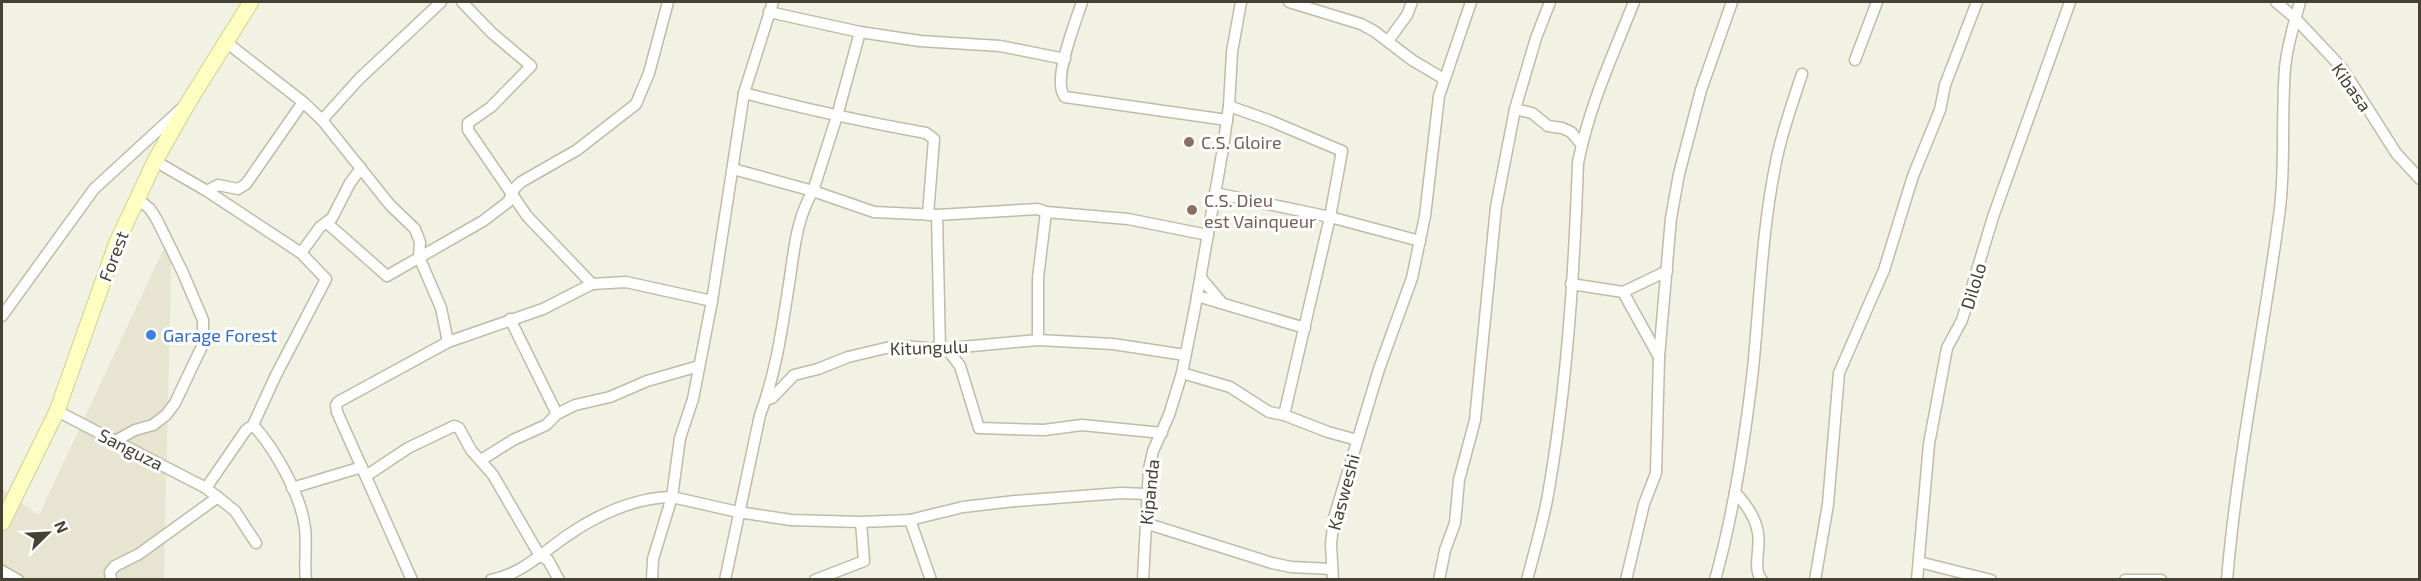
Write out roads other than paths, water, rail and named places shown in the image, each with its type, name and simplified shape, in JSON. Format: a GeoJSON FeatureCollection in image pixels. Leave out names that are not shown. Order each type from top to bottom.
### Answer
{"type":"FeatureCollection","features":[{"type":"Feature","properties":{"kind":"street","name":"Forest"},"geometry":{"type":"LineString","coordinates":[[2,523],[57,411],[117,242],[137,198],[188,102],[251,2]]}},
{"type":"Feature","properties":{"kind":"street"},"geometry":{"type":"LineString","coordinates":[[322,120],[359,79],[441,2]]}},
{"type":"Feature","properties":{"kind":"street"},"geometry":{"type":"LineString","coordinates":[[462,2],[492,33],[531,66],[491,107],[467,124],[476,142],[512,196],[553,245],[592,284]]}},
{"type":"Feature","properties":{"kind":"street"},"geometry":{"type":"LineString","coordinates":[[327,223],[387,276],[483,221],[502,207],[521,182],[582,147],[636,104],[649,73],[668,2]]}},
{"type":"Feature","properties":{"kind":"street"},"geometry":{"type":"LineString","coordinates":[[1082,2],[1065,59],[1060,91],[1070,99],[1227,120]]}},
{"type":"Feature","properties":{"kind":"street","name":"Kipanda"},"geometry":{"type":"LineString","coordinates":[[1143,579],[1146,494],[1153,451],[1162,433],[1182,373],[1201,278],[1227,120],[1232,52],[1241,2]]}},
{"type":"Feature","properties":{"kind":"street"},"geometry":{"type":"LineString","coordinates":[[1289,2],[1361,24],[1412,60],[1444,79]]}},
{"type":"Feature","properties":{"kind":"street"},"geometry":{"type":"LineString","coordinates":[[1388,41],[1407,15],[1412,2]]}},
{"type":"Feature","properties":{"kind":"street","name":"Kasweshi"},"geometry":{"type":"LineString","coordinates":[[1332,574],[1331,544],[1334,518],[1385,351],[1412,278],[1420,241],[1439,96],[1471,2]]}},
{"type":"Feature","properties":{"kind":"street"},"geometry":{"type":"LineString","coordinates":[[1439,579],[1445,550],[1455,523],[1459,480],[1475,420],[1496,207],[1515,109],[1536,38],[1550,2]]}},
{"type":"Feature","properties":{"kind":"street"},"geometry":{"type":"LineString","coordinates":[[1527,579],[1551,476],[1571,284],[1578,163],[1602,79],[1634,2]]}},
{"type":"Feature","properties":{"kind":"street"},"geometry":{"type":"LineString","coordinates":[[1626,579],[1644,504],[1656,473],[1659,357],[1671,218],[1679,174],[1701,90],[1732,2]]}},
{"type":"Feature","properties":{"kind":"street"},"geometry":{"type":"LineString","coordinates":[[1855,60],[1877,2]]}},
{"type":"Feature","properties":{"kind":"street"},"geometry":{"type":"LineString","coordinates":[[1815,579],[1828,504],[1839,373],[1884,270],[1913,176],[1940,110],[1945,85],[1977,2]]}},
{"type":"Feature","properties":{"kind":"street","name":"Dilolo"},"geometry":{"type":"LineString","coordinates":[[1917,579],[1929,444],[1947,348],[1962,320],[1994,217],[2070,2]]}},
{"type":"Feature","properties":{"kind":"street","name":"Kibasa"},"geometry":{"type":"LineString","coordinates":[[2276,2],[2295,18],[2342,68],[2396,153],[2420,179]]}},
{"type":"Feature","properties":{"kind":"street"},"geometry":{"type":"LineString","coordinates":[[2226,579],[2239,464],[2264,327],[2279,216],[2283,183],[2286,65],[2300,2]]}},
{"type":"Feature","properties":{"kind":"street"},"geometry":{"type":"LineString","coordinates":[[652,579],[653,559],[672,497],[680,438],[693,399],[712,301],[744,93],[771,7],[860,32],[920,42],[1000,45],[1065,59]]}},
{"type":"Feature","properties":{"kind":"street"},"geometry":{"type":"LineString","coordinates":[[725,579],[760,415],[766,400],[780,340],[798,227],[813,191],[837,116],[860,32]]}},
{"type":"Feature","properties":{"kind":"street"},"geometry":{"type":"LineString","coordinates":[[225,42],[303,102],[322,120],[390,205],[417,232],[420,242],[419,257],[441,308],[448,342]]}},
{"type":"Feature","properties":{"kind":"street"},"geometry":{"type":"LineString","coordinates":[[1715,579],[1726,542],[1753,370],[1771,192],[1788,116],[1802,74]]}},
{"type":"Feature","properties":{"kind":"street"},"geometry":{"type":"LineString","coordinates":[[744,93],[837,116],[863,119],[874,124],[926,133],[934,140],[932,215],[943,349],[960,366],[979,428],[1044,430],[1082,425],[1162,433]]}},
{"type":"Feature","properties":{"kind":"street"},"geometry":{"type":"LineString","coordinates":[[2,316],[93,189],[188,102]]}},
{"type":"Feature","properties":{"kind":"street"},"geometry":{"type":"LineString","coordinates":[[207,191],[218,185],[238,189],[246,184],[303,102]]}},
{"type":"Feature","properties":{"kind":"street"},"geometry":{"type":"LineString","coordinates":[[1229,106],[1342,151],[1330,218],[1284,415]]}},
{"type":"Feature","properties":{"kind":"street"},"geometry":{"type":"LineString","coordinates":[[1515,109],[1532,113],[1548,126],[1570,132],[1582,145]]}},
{"type":"Feature","properties":{"kind":"street"},"geometry":{"type":"LineString","coordinates":[[155,161],[207,191],[301,253],[326,277],[326,282],[276,375],[253,425],[246,430],[206,488]]}},
{"type":"Feature","properties":{"kind":"street"},"geometry":{"type":"LineString","coordinates":[[301,253],[320,227],[332,218],[350,183],[361,168]]}},
{"type":"Feature","properties":{"kind":"street"},"geometry":{"type":"LineString","coordinates":[[733,169],[813,191],[868,210],[932,215],[1030,209],[1128,219],[1208,235]]}},
{"type":"Feature","properties":{"kind":"street"},"geometry":{"type":"LineString","coordinates":[[1215,193],[1330,218],[1420,241]]}},
{"type":"Feature","properties":{"kind":"street"},"geometry":{"type":"LineString","coordinates":[[117,441],[135,430],[153,425],[166,415],[175,404],[203,344],[204,337],[203,320],[170,245],[150,208],[137,198]]}},
{"type":"Feature","properties":{"kind":"street"},"geometry":{"type":"LineString","coordinates":[[1038,340],[1038,278],[1046,212]]}},
{"type":"Feature","properties":{"kind":"street"},"geometry":{"type":"LineString","coordinates":[[1571,284],[1623,292],[1667,271]]}},
{"type":"Feature","properties":{"kind":"street"},"geometry":{"type":"LineString","coordinates":[[1201,278],[1223,303]]}},
{"type":"Feature","properties":{"kind":"street"},"geometry":{"type":"LineString","coordinates":[[412,579],[340,420],[336,405],[448,342],[543,309],[592,284],[633,283],[712,301]]}},
{"type":"Feature","properties":{"kind":"street"},"geometry":{"type":"LineString","coordinates":[[1623,292],[1659,357]]}},
{"type":"Feature","properties":{"kind":"street"},"geometry":{"type":"LineString","coordinates":[[1197,296],[1305,328]]}},
{"type":"Feature","properties":{"kind":"street"},"geometry":{"type":"LineString","coordinates":[[510,319],[557,414]]}},
{"type":"Feature","properties":{"kind":"street","name":"Kitungulu"},"geometry":{"type":"LineString","coordinates":[[766,400],[772,398],[789,379],[848,357],[886,348],[943,349],[1038,340],[1113,344],[1185,355]]}},
{"type":"Feature","properties":{"kind":"street"},"geometry":{"type":"LineString","coordinates":[[481,460],[519,437],[546,425],[557,414],[575,405],[610,397],[647,381],[699,366]]}},
{"type":"Feature","properties":{"kind":"street"},"geometry":{"type":"LineString","coordinates":[[1182,373],[1221,383],[1269,412],[1357,440]]}},
{"type":"Feature","properties":{"kind":"street"},"geometry":{"type":"LineString","coordinates":[[772,374],[789,379]]}},
{"type":"Feature","properties":{"kind":"street","name":"Sanguza"},"geometry":{"type":"LineString","coordinates":[[57,411],[206,488],[243,519],[256,543]]}},
{"type":"Feature","properties":{"kind":"street"},"geometry":{"type":"LineString","coordinates":[[253,425],[266,439],[292,488],[305,527],[306,579]]}},
{"type":"Feature","properties":{"kind":"street"},"geometry":{"type":"LineString","coordinates":[[292,488],[364,471],[454,426],[459,428],[471,450],[494,475],[540,556],[548,560],[559,579]]}},
{"type":"Feature","properties":{"kind":"street"},"geometry":{"type":"LineString","coordinates":[[1735,492],[1748,509],[1758,529],[1757,572],[1761,579]]}},
{"type":"Feature","properties":{"kind":"street"},"geometry":{"type":"LineString","coordinates":[[491,579],[521,569],[593,520],[633,504],[672,497],[738,512],[791,520],[861,522],[910,520],[974,506],[1121,493],[1146,494]]}},
{"type":"Feature","properties":{"kind":"street"},"geometry":{"type":"LineString","coordinates":[[111,579],[110,572],[115,566],[139,554],[218,497]]}},
{"type":"Feature","properties":{"kind":"street"},"geometry":{"type":"LineString","coordinates":[[910,520],[931,579]]}},
{"type":"Feature","properties":{"kind":"street"},"geometry":{"type":"LineString","coordinates":[[814,579],[864,561],[861,522]]}},
{"type":"Feature","properties":{"kind":"street"},"geometry":{"type":"LineString","coordinates":[[1145,523],[1272,563],[1332,574]]}},
{"type":"Feature","properties":{"kind":"street"},"geometry":{"type":"LineString","coordinates":[[1918,562],[1991,579]]}},
{"type":"Feature","properties":{"kind":"street"},"geometry":{"type":"LineString","coordinates":[[2,571],[18,579]]}},
{"type":"Feature","properties":{"kind":"street"},"geometry":{"type":"LineString","coordinates":[[2125,579],[2161,579]]}},
{"type":"Feature","properties":{"kind":"place","name":"C.S. Gloire"},"geometry":{"type":"Point","coordinates":[1189,142]}},
{"type":"Feature","properties":{"kind":"place","name":"C.S. Dieu est Vainqueur"},"geometry":{"type":"Point","coordinates":[1192,210]}},
{"type":"Feature","properties":{"kind":"place","name":"Garage Forest"},"geometry":{"type":"Point","coordinates":[151,335]}}]}
